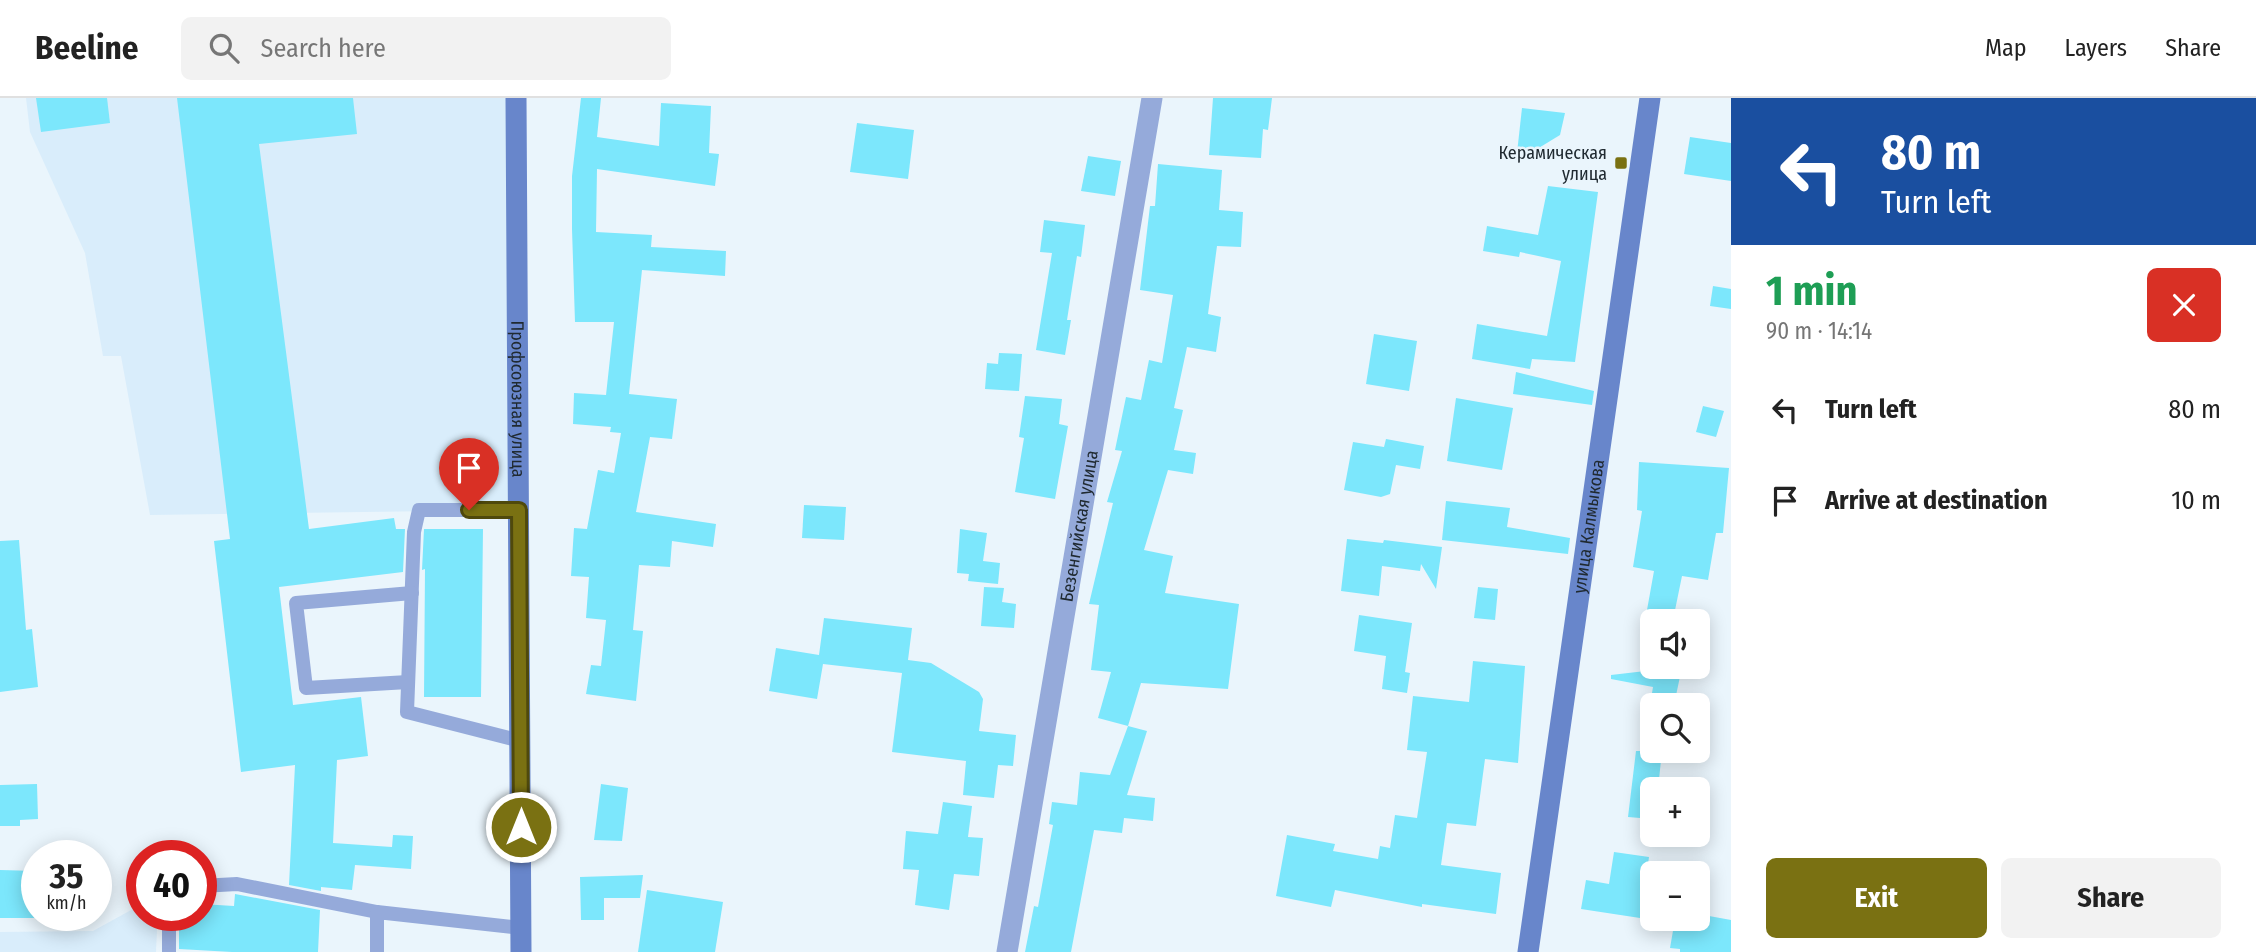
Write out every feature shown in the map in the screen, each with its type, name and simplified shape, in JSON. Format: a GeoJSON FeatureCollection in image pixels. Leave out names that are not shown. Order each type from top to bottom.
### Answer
{"type":"FeatureCollection","features":[{"type":"Feature","properties":{"kind":"street","name":"Профсоюзная улица"},"geometry":{"type":"LineString","coordinates":[[516,98],[521,952]]}},
{"type":"Feature","properties":{"kind":"street","name":"Безенгийская улица"},"geometry":{"type":"LineString","coordinates":[[1007,952],[1152,98]]}},
{"type":"Feature","properties":{"kind":"street","name":"улица Калмыкова"},"geometry":{"type":"LineString","coordinates":[[1528,952],[1650,98]]}},
{"type":"Feature","properties":{"kind":"lane"},"geometry":{"type":"LineString","coordinates":[[519,510],[419,510],[414,532],[407,712],[521,741]]}},
{"type":"Feature","properties":{"kind":"lane"},"geometry":{"type":"LineString","coordinates":[[408,682],[306,688],[296,603],[412,593]]}},
{"type":"Feature","properties":{"kind":"lane"},"geometry":{"type":"LineString","coordinates":[[217,885],[237,884],[377,912],[521,928]]}},
{"type":"Feature","properties":{"kind":"lane"},"geometry":{"type":"LineString","coordinates":[[377,912],[377,952]]}},
{"type":"Feature","properties":{"kind":"lane"},"geometry":{"type":"LineString","coordinates":[[169,931],[169,952]]}},
{"type":"Feature","properties":{"kind":"shaded area"},"geometry":{"type":"Polygon","coordinates":[[[26,98],[516,98],[519,510],[150,515],[121,356],[103,356],[85,253],[30,132],[26,98]]]}},
{"type":"Feature","properties":{"kind":"shaded area"},"geometry":{"type":"Polygon","coordinates":[[[126,913],[126,931],[157,931],[156,952],[0,952],[0,932],[112,931],[112,921],[126,913]]]}},
{"type":"Feature","properties":{"kind":"building"},"geometry":{"type":"Polygon","coordinates":[[[36,98],[107,98],[110,123],[41,132],[36,98]]]}},
{"type":"Feature","properties":{"kind":"building"},"geometry":{"type":"Polygon","coordinates":[[[177,98],[353,98],[357,134],[259,144],[309,529],[394,518],[396,529],[405,529],[403,572],[279,587],[293,705],[361,697],[368,756],[337,760],[333,843],[392,847],[393,835],[413,836],[411,869],[355,865],[352,890],[321,887],[321,891],[289,885],[295,765],[241,772],[214,541],[230,539],[177,98]]]}},
{"type":"Feature","properties":{"kind":"building"},"geometry":{"type":"Polygon","coordinates":[[[581,98],[601,98],[597,137],[659,146],[661,103],[711,106],[709,153],[719,154],[715,186],[597,169],[596,232],[652,235],[651,247],[726,251],[725,276],[642,270],[629,394],[677,399],[672,439],[650,437],[636,512],[716,524],[713,547],[672,541],[670,567],[639,565],[633,630],[643,631],[636,701],[586,694],[591,665],[601,666],[606,620],[586,618],[589,577],[571,576],[574,528],[587,529],[598,470],[614,473],[621,433],[610,432],[611,427],[573,424],[574,393],[606,395],[614,322],[575,322],[572,176],[581,98]]]}},
{"type":"Feature","properties":{"kind":"building"},"geometry":{"type":"Polygon","coordinates":[[[1213,98],[1272,98],[1268,130],[1263,129],[1261,158],[1209,155],[1213,98]]]}},
{"type":"Feature","properties":{"kind":"building"},"geometry":{"type":"Polygon","coordinates":[[[1522,108],[1565,113],[1560,135],[1516,162],[1522,108]]]}},
{"type":"Feature","properties":{"kind":"building"},"geometry":{"type":"Polygon","coordinates":[[[857,123],[914,130],[908,179],[850,172],[857,123]]]}},
{"type":"Feature","properties":{"kind":"building"},"geometry":{"type":"Polygon","coordinates":[[[1690,137],[1731,143],[1731,181],[1684,174],[1690,137]]]}},
{"type":"Feature","properties":{"kind":"building"},"geometry":{"type":"Polygon","coordinates":[[[1088,156],[1121,161],[1115,196],[1081,191],[1088,156]]]}},
{"type":"Feature","properties":{"kind":"building"},"geometry":{"type":"Polygon","coordinates":[[[1158,164],[1222,170],[1219,210],[1243,212],[1241,247],[1217,246],[1208,314],[1221,317],[1216,352],[1187,347],[1174,408],[1183,410],[1174,450],[1196,453],[1193,474],[1168,470],[1144,550],[1173,556],[1165,593],[1239,604],[1228,689],[1141,683],[1128,726],[1098,718],[1111,672],[1091,670],[1099,605],[1089,604],[1113,503],[1107,502],[1122,451],[1115,450],[1126,397],[1141,400],[1149,360],[1162,363],[1173,295],[1140,290],[1150,206],[1155,206],[1158,164]]]}},
{"type":"Feature","properties":{"kind":"building"},"geometry":{"type":"Polygon","coordinates":[[[1548,186],[1598,192],[1575,362],[1532,359],[1530,369],[1472,359],[1477,324],[1547,336],[1561,261],[1520,252],[1519,257],[1483,251],[1487,226],[1538,235],[1548,186]]]}},
{"type":"Feature","properties":{"kind":"building"},"geometry":{"type":"Polygon","coordinates":[[[1044,220],[1085,225],[1067,320],[1071,320],[1065,355],[1036,350],[1052,253],[1040,252],[1044,220]]]}},
{"type":"Feature","properties":{"kind":"building"},"geometry":{"type":"Polygon","coordinates":[[[1713,286],[1731,289],[1731,309],[1710,306],[1713,286]]]}},
{"type":"Feature","properties":{"kind":"building"},"geometry":{"type":"Polygon","coordinates":[[[1374,334],[1417,341],[1409,391],[1366,384],[1374,334]]]}},
{"type":"Feature","properties":{"kind":"building"},"geometry":{"type":"Polygon","coordinates":[[[999,353],[1022,354],[1019,391],[985,389],[987,363],[998,364],[999,353]]]}},
{"type":"Feature","properties":{"kind":"building"},"geometry":{"type":"Polygon","coordinates":[[[1516,372],[1594,391],[1592,405],[1513,394],[1516,372]]]}},
{"type":"Feature","properties":{"kind":"building"},"geometry":{"type":"Polygon","coordinates":[[[1025,396],[1062,399],[1059,424],[1068,426],[1055,499],[1015,492],[1024,438],[1019,437],[1025,396]]]}},
{"type":"Feature","properties":{"kind":"building"},"geometry":{"type":"Polygon","coordinates":[[[1456,398],[1513,408],[1502,470],[1447,461],[1456,398]]]}},
{"type":"Feature","properties":{"kind":"building"},"geometry":{"type":"Polygon","coordinates":[[[1703,406],[1724,411],[1716,437],[1696,432],[1703,406]]]}},
{"type":"Feature","properties":{"kind":"building"},"geometry":{"type":"Polygon","coordinates":[[[1386,439],[1424,446],[1420,469],[1396,465],[1390,494],[1381,497],[1344,490],[1353,442],[1384,447],[1386,439]]]}},
{"type":"Feature","properties":{"kind":"building"},"geometry":{"type":"Polygon","coordinates":[[[1639,462],[1729,468],[1723,533],[1716,533],[1708,580],[1682,576],[1675,609],[1647,609],[1654,571],[1633,567],[1642,511],[1637,510],[1639,462]]]}},
{"type":"Feature","properties":{"kind":"building"},"geometry":{"type":"Polygon","coordinates":[[[1446,501],[1510,508],[1507,527],[1570,538],[1568,554],[1442,540],[1446,501]]]}},
{"type":"Feature","properties":{"kind":"building"},"geometry":{"type":"Polygon","coordinates":[[[804,505],[846,507],[844,540],[802,538],[804,505]]]}},
{"type":"Feature","properties":{"kind":"building"},"geometry":{"type":"Polygon","coordinates":[[[424,529],[483,529],[481,697],[424,697],[424,529]]]}},
{"type":"Feature","properties":{"kind":"building"},"geometry":{"type":"Polygon","coordinates":[[[960,529],[987,533],[983,561],[1000,563],[998,584],[968,581],[969,574],[957,573],[960,529]]]}},
{"type":"Feature","properties":{"kind":"building"},"geometry":{"type":"Polygon","coordinates":[[[1347,539],[1383,543],[1384,540],[1442,547],[1436,589],[1421,564],[1420,571],[1382,566],[1379,596],[1341,591],[1347,539]]]}},
{"type":"Feature","properties":{"kind":"building"},"geometry":{"type":"Polygon","coordinates":[[[19,540],[26,630],[32,629],[38,687],[0,692],[0,541],[19,540]]]}},
{"type":"Feature","properties":{"kind":"building"},"geometry":{"type":"Polygon","coordinates":[[[984,587],[1004,588],[1002,602],[1016,604],[1014,628],[981,626],[984,587]]]}},
{"type":"Feature","properties":{"kind":"building"},"geometry":{"type":"Polygon","coordinates":[[[1478,587],[1498,589],[1495,620],[1474,618],[1478,587]]]}},
{"type":"Feature","properties":{"kind":"building"},"geometry":{"type":"Polygon","coordinates":[[[1359,615],[1412,623],[1405,672],[1410,673],[1407,693],[1382,689],[1386,656],[1354,651],[1359,615]]]}},
{"type":"Feature","properties":{"kind":"building"},"geometry":{"type":"Polygon","coordinates":[[[824,618],[912,628],[908,660],[931,663],[979,692],[983,699],[979,731],[1016,735],[1013,766],[998,765],[994,798],[963,795],[966,761],[892,752],[902,673],[823,664],[817,699],[769,691],[776,648],[819,655],[824,618]]]}},
{"type":"Feature","properties":{"kind":"building"},"geometry":{"type":"Polygon","coordinates":[[[1473,661],[1525,666],[1518,763],[1485,759],[1476,826],[1447,823],[1441,865],[1501,873],[1496,914],[1422,904],[1422,907],[1335,890],[1331,907],[1276,896],[1287,835],[1335,844],[1333,851],[1378,859],[1380,846],[1390,848],[1395,815],[1417,818],[1427,752],[1407,750],[1413,696],[1469,702],[1473,661]]]}},
{"type":"Feature","properties":{"kind":"building"},"geometry":{"type":"Polygon","coordinates":[[[1640,672],[1640,679],[1679,679],[1677,693],[1652,693],[1653,687],[1611,679],[1611,675],[1640,672]]]}},
{"type":"Feature","properties":{"kind":"building"},"geometry":{"type":"Polygon","coordinates":[[[1128,726],[1147,731],[1127,795],[1155,798],[1153,821],[1124,818],[1122,833],[1094,830],[1071,952],[1025,952],[1034,906],[1038,907],[1053,825],[1049,824],[1052,802],[1077,805],[1080,772],[1110,775],[1128,726]]]}},
{"type":"Feature","properties":{"kind":"building"},"geometry":{"type":"Polygon","coordinates":[[[1636,751],[1640,751],[1640,763],[1661,763],[1659,777],[1640,777],[1640,818],[1628,817],[1636,751]]]}},
{"type":"Feature","properties":{"kind":"building"},"geometry":{"type":"Polygon","coordinates":[[[37,784],[38,819],[20,820],[20,826],[0,826],[0,785],[37,784]]]}},
{"type":"Feature","properties":{"kind":"building"},"geometry":{"type":"Polygon","coordinates":[[[601,784],[628,788],[622,841],[594,840],[601,784]]]}},
{"type":"Feature","properties":{"kind":"building"},"geometry":{"type":"Polygon","coordinates":[[[943,802],[972,806],[968,837],[983,838],[979,876],[954,874],[949,910],[915,905],[919,870],[903,869],[906,831],[938,834],[943,802]]]}},
{"type":"Feature","properties":{"kind":"building"},"geometry":{"type":"Polygon","coordinates":[[[1614,852],[1649,857],[1648,861],[1640,861],[1640,918],[1581,909],[1586,880],[1609,884],[1614,852]]]}},
{"type":"Feature","properties":{"kind":"building"},"geometry":{"type":"Polygon","coordinates":[[[0,870],[21,871],[21,918],[0,918],[0,870]]]}},
{"type":"Feature","properties":{"kind":"building"},"geometry":{"type":"Polygon","coordinates":[[[643,875],[640,898],[604,898],[604,920],[581,920],[580,877],[643,875]]]}},
{"type":"Feature","properties":{"kind":"building"},"geometry":{"type":"Polygon","coordinates":[[[647,890],[723,902],[715,952],[638,952],[647,890]]]}},
{"type":"Feature","properties":{"kind":"building"},"geometry":{"type":"Polygon","coordinates":[[[235,894],[320,910],[318,952],[179,949],[179,931],[217,931],[217,905],[234,906],[235,894]]]}},
{"type":"Feature","properties":{"kind":"building"},"geometry":{"type":"Polygon","coordinates":[[[1710,916],[1731,920],[1731,952],[1680,952],[1680,949],[1670,948],[1673,931],[1710,931],[1710,916]]]}},
{"type":"Feature","properties":{"kind":"place","name":"Керамическая улица"},"geometry":{"type":"Point","coordinates":[1621,163]}},
{"type":"Feature","properties":{"kind":"route"},"geometry":{"type":"LineString","coordinates":[[469,510],[519,510],[521,827]]}}]}
